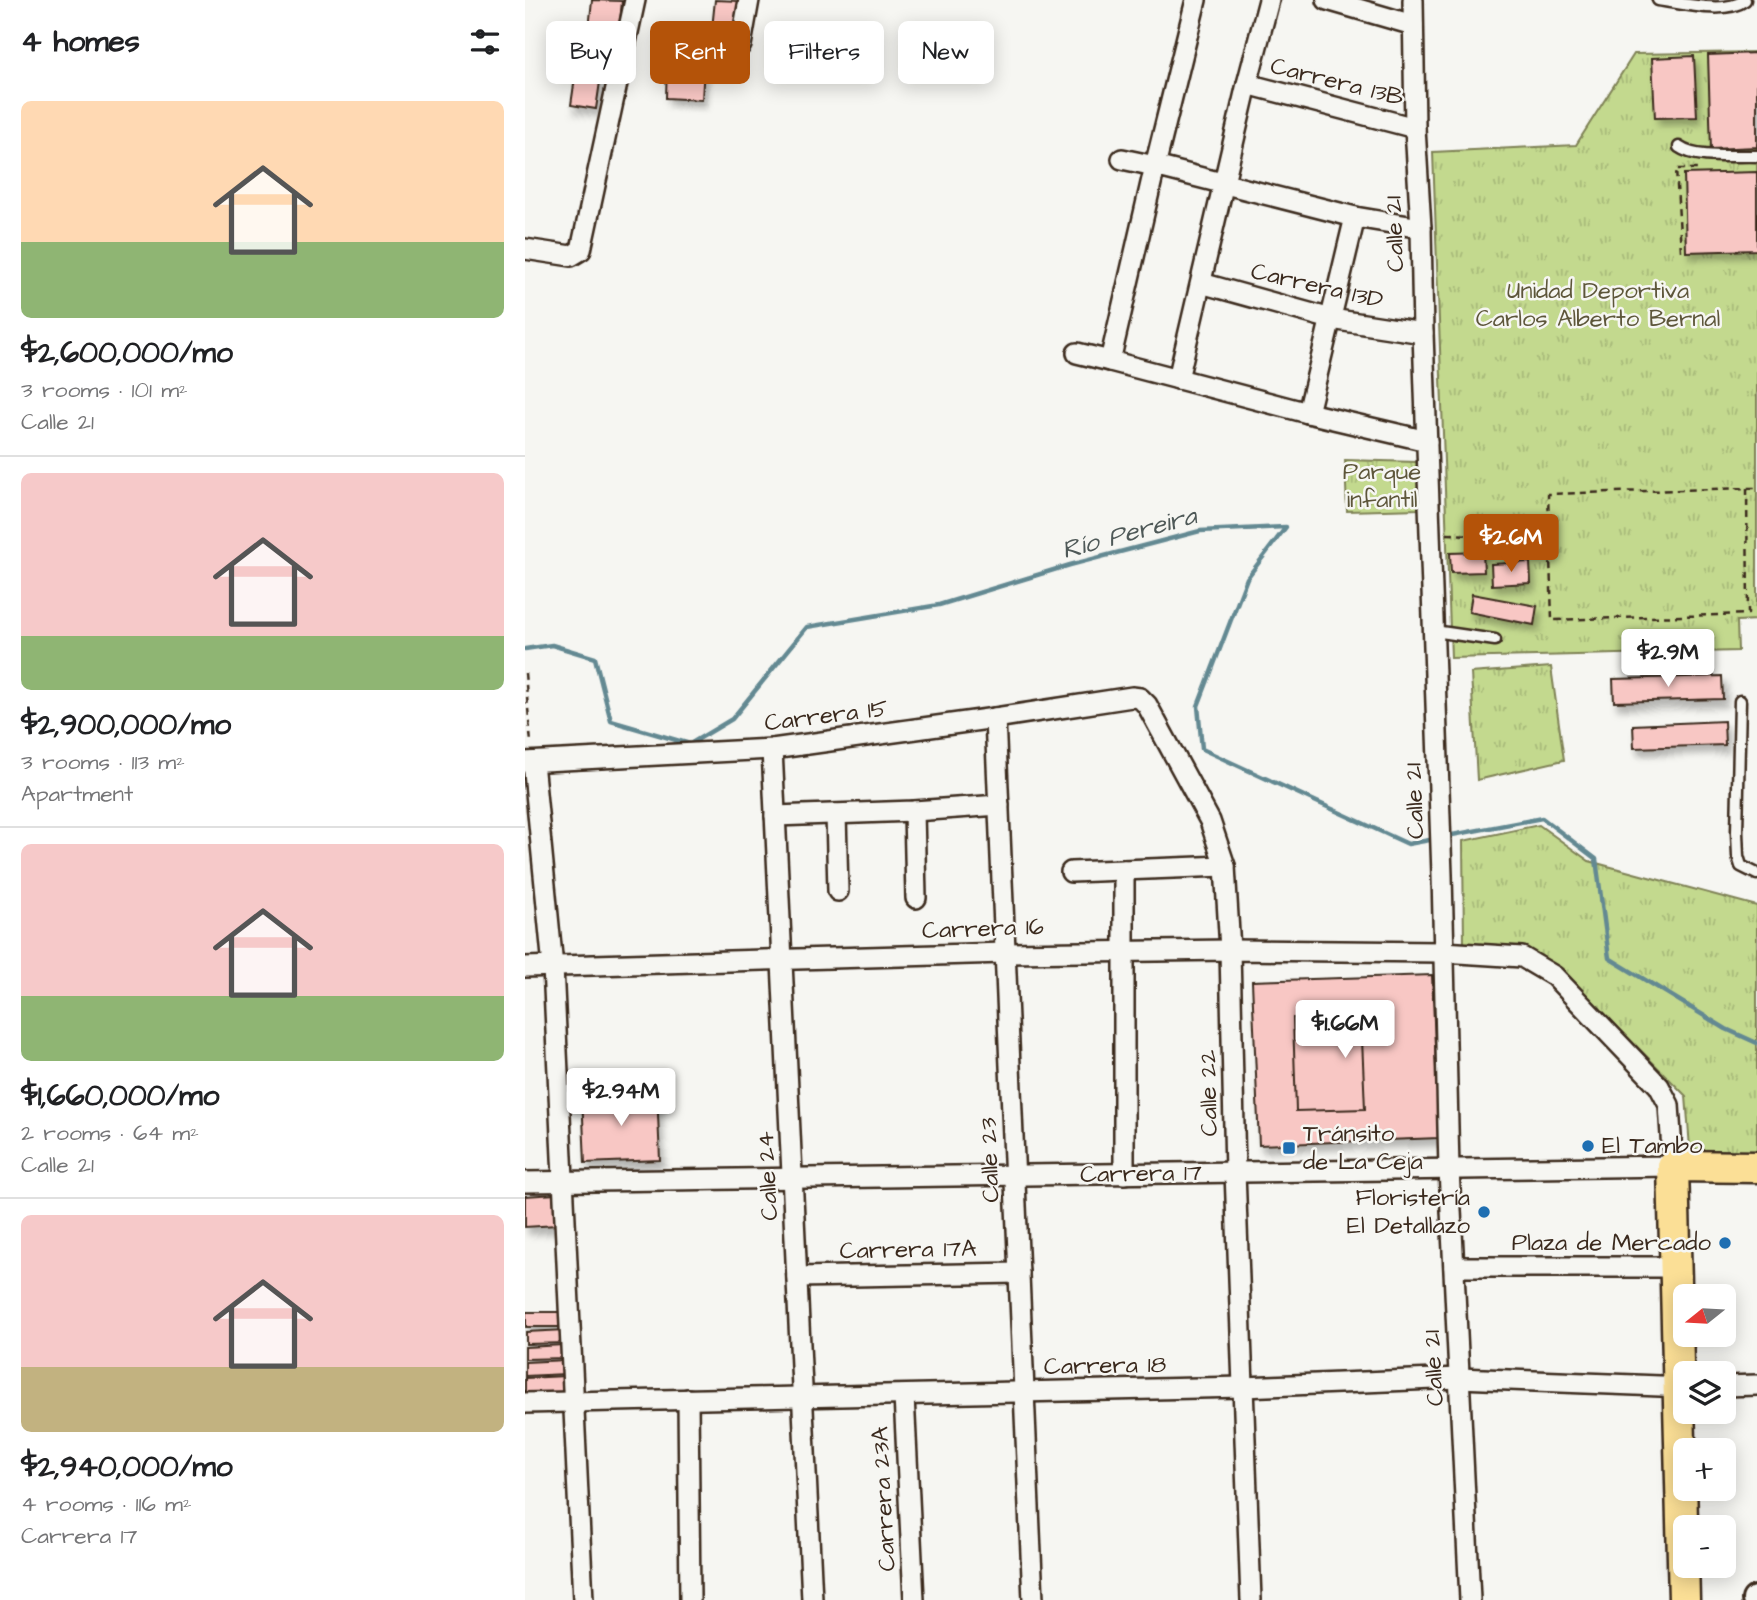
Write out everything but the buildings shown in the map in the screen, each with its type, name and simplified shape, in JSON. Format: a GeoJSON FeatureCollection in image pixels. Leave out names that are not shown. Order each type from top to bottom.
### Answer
{"type":"FeatureCollection","features":[{"type":"Feature","properties":{"kind":"main road","name":"Carrera 17"},"geometry":{"type":"LineString","coordinates":[[1673,1166],[1757,1167]]}},
{"type":"Feature","properties":{"kind":"main road"},"geometry":{"type":"LineString","coordinates":[[1673,1166],[1680,1361]]}},
{"type":"Feature","properties":{"kind":"main road"},"geometry":{"type":"LineString","coordinates":[[1682,1424],[1684,1600]]}},
{"type":"Feature","properties":{"kind":"street"},"geometry":{"type":"LineString","coordinates":[[525,250],[571,256],[581,250],[635,0]]}},
{"type":"Feature","properties":{"kind":"street"},"geometry":{"type":"LineString","coordinates":[[745,21],[749,0]]}},
{"type":"Feature","properties":{"kind":"street"},"geometry":{"type":"LineString","coordinates":[[1109,361],[1196,0]]}},
{"type":"Feature","properties":{"kind":"street"},"geometry":{"type":"LineString","coordinates":[[1178,379],[1269,0]]}},
{"type":"Feature","properties":{"kind":"street"},"geometry":{"type":"LineString","coordinates":[[1327,0],[1413,25]]}},
{"type":"Feature","properties":{"kind":"street","name":"Calle 21"},"geometry":{"type":"LineString","coordinates":[[1413,0],[1449,1169],[1470,1600]]}},
{"type":"Feature","properties":{"kind":"street","name":"Carrera 13B"},"geometry":{"type":"LineString","coordinates":[[1247,85],[1415,128]]}},
{"type":"Feature","properties":{"kind":"street"},"geometry":{"type":"LineString","coordinates":[[1122,159],[1355,217],[1421,228]]}},
{"type":"Feature","properties":{"kind":"street"},"geometry":{"type":"LineString","coordinates":[[1308,413],[1355,217]]}},
{"type":"Feature","properties":{"kind":"street","name":"Carrera 13D"},"geometry":{"type":"LineString","coordinates":[[1201,283],[1331,319],[1423,333]]}},
{"type":"Feature","properties":{"kind":"street"},"geometry":{"type":"LineString","coordinates":[[1077,353],[1427,441]]}},
{"type":"Feature","properties":{"kind":"street","name":"Carrera 15"},"geometry":{"type":"LineString","coordinates":[[529,762],[772,749],[1132,697]]}},
{"type":"Feature","properties":{"kind":"street","name":"Calle 22"},"geometry":{"type":"LineString","coordinates":[[1132,697],[1140,698],[1147,705],[1210,821],[1225,866],[1251,1600]]}},
{"type":"Feature","properties":{"kind":"street","name":"Calle 23"},"geometry":{"type":"LineString","coordinates":[[995,718],[1033,1600]]}},
{"type":"Feature","properties":{"kind":"street","name":"Calle 24"},"geometry":{"type":"LineString","coordinates":[[772,749],[812,1600]]}},
{"type":"Feature","properties":{"kind":"street"},"geometry":{"type":"LineString","coordinates":[[529,762],[553,967],[583,1600]]}},
{"type":"Feature","properties":{"kind":"street"},"geometry":{"type":"LineString","coordinates":[[775,816],[999,805]]}},
{"type":"Feature","properties":{"kind":"street"},"geometry":{"type":"LineString","coordinates":[[914,811],[916,898]]}},
{"type":"Feature","properties":{"kind":"street"},"geometry":{"type":"LineString","coordinates":[[836,814],[838,891]]}},
{"type":"Feature","properties":{"kind":"street"},"geometry":{"type":"LineString","coordinates":[[1071,872],[1225,866]]}},
{"type":"Feature","properties":{"kind":"street"},"geometry":{"type":"LineString","coordinates":[[1124,870],[1125,1174]]}},
{"type":"Feature","properties":{"kind":"street","name":"Carrera 16"},"geometry":{"type":"LineString","coordinates":[[525,967],[1125,951],[1443,952],[1522,957],[1554,976],[1660,1086],[1669,1105],[1673,1166]]}},
{"type":"Feature","properties":{"kind":"street","name":"Carrera 17"},"geometry":{"type":"LineString","coordinates":[[525,1182],[1673,1166]]}},
{"type":"Feature","properties":{"kind":"street"},"geometry":{"type":"LineString","coordinates":[[1454,1266],[1675,1267]]}},
{"type":"Feature","properties":{"kind":"street","name":"Carrera 17A"},"geometry":{"type":"LineString","coordinates":[[797,1277],[1019,1273]]}},
{"type":"Feature","properties":{"kind":"street","name":"Carrera 18"},"geometry":{"type":"LineString","coordinates":[[525,1403],[1243,1388],[1459,1378],[1673,1387]]}},
{"type":"Feature","properties":{"kind":"street"},"geometry":{"type":"LineString","coordinates":[[1736,1386],[1757,1385]]}},
{"type":"Feature","properties":{"kind":"street","name":"Carrera 23A"},"geometry":{"type":"LineString","coordinates":[[904,1396],[914,1600]]}},
{"type":"Feature","properties":{"kind":"street"},"geometry":{"type":"LineString","coordinates":[[688,1399],[690,1600]]}},
{"type":"Feature","properties":{"kind":"lane"},"geometry":{"type":"LineString","coordinates":[[1658,0],[1715,7],[1734,6],[1745,0]]}},
{"type":"Feature","properties":{"kind":"lane"},"geometry":{"type":"LineString","coordinates":[[1679,147],[1699,155],[1757,156]]}},
{"type":"Feature","properties":{"kind":"lane"},"geometry":{"type":"LineString","coordinates":[[1434,631],[1495,640]]}},
{"type":"Feature","properties":{"kind":"lane"},"geometry":{"type":"LineString","coordinates":[[1740,701],[1738,856],[1741,866],[1757,874]]}},
{"type":"Feature","properties":{"kind":"path"},"geometry":{"type":"LineString","coordinates":[[1681,251],[1677,169],[1703,169]]}},
{"type":"Feature","properties":{"kind":"path"},"geometry":{"type":"LineString","coordinates":[[1747,488],[1748,614],[1552,620],[1548,494],[1747,488],[1757,488]]}},
{"type":"Feature","properties":{"kind":"path"},"geometry":{"type":"LineString","coordinates":[[1430,534],[1549,538]]}},
{"type":"Feature","properties":{"kind":"path"},"geometry":{"type":"LineString","coordinates":[[525,673],[529,762]]}},
{"type":"Feature","properties":{"kind":"green space","name":"Unidad Deportiva Carlos Alberto Bernal"},"geometry":{"type":"Polygon","coordinates":[[[1757,52],[1757,620],[1737,621],[1738,651],[1451,658],[1433,152],[1576,145],[1634,54],[1757,52]]]}},
{"type":"Feature","properties":{"kind":"green space","name":"Parque infantil"},"geometry":{"type":"Polygon","coordinates":[[[1345,460],[1417,462],[1420,509],[1347,511],[1345,460]]]}},
{"type":"Feature","properties":{"kind":"green space"},"geometry":{"type":"Polygon","coordinates":[[[1551,667],[1564,760],[1477,780],[1471,673],[1551,667]]]}},
{"type":"Feature","properties":{"kind":"green space"},"geometry":{"type":"Polygon","coordinates":[[[1539,825],[1589,861],[1757,906],[1757,1162],[1691,1161],[1686,1096],[1567,976],[1464,946],[1463,841],[1539,825]]]}},
{"type":"Feature","properties":{"kind":"waterway","name":"Río Pereira"},"geometry":{"type":"LineString","coordinates":[[525,649],[552,645],[595,658],[611,721],[690,744],[732,719],[807,627],[939,605],[1070,565],[1200,531],[1286,527],[1247,578],[1198,706],[1202,749],[1408,844],[1435,839]]}},
{"type":"Feature","properties":{"kind":"waterway","name":"Río Pereira"},"geometry":{"type":"LineString","coordinates":[[1447,836],[1542,818],[1596,859],[1609,958],[1726,1029],[1757,1043]]}},
{"type":"Feature","properties":{"kind":"place","name":"El Tambo"},"geometry":{"type":"Point","coordinates":[1588,1146]}},
{"type":"Feature","properties":{"kind":"place","name":"Tránsito de La Ceja"},"geometry":{"type":"Point","coordinates":[1289,1148]}},
{"type":"Feature","properties":{"kind":"place","name":"Floristería El Detallazo"},"geometry":{"type":"Point","coordinates":[1484,1212]}},
{"type":"Feature","properties":{"kind":"place","name":"Plaza de Mercado"},"geometry":{"type":"Point","coordinates":[1725,1243]}}]}
